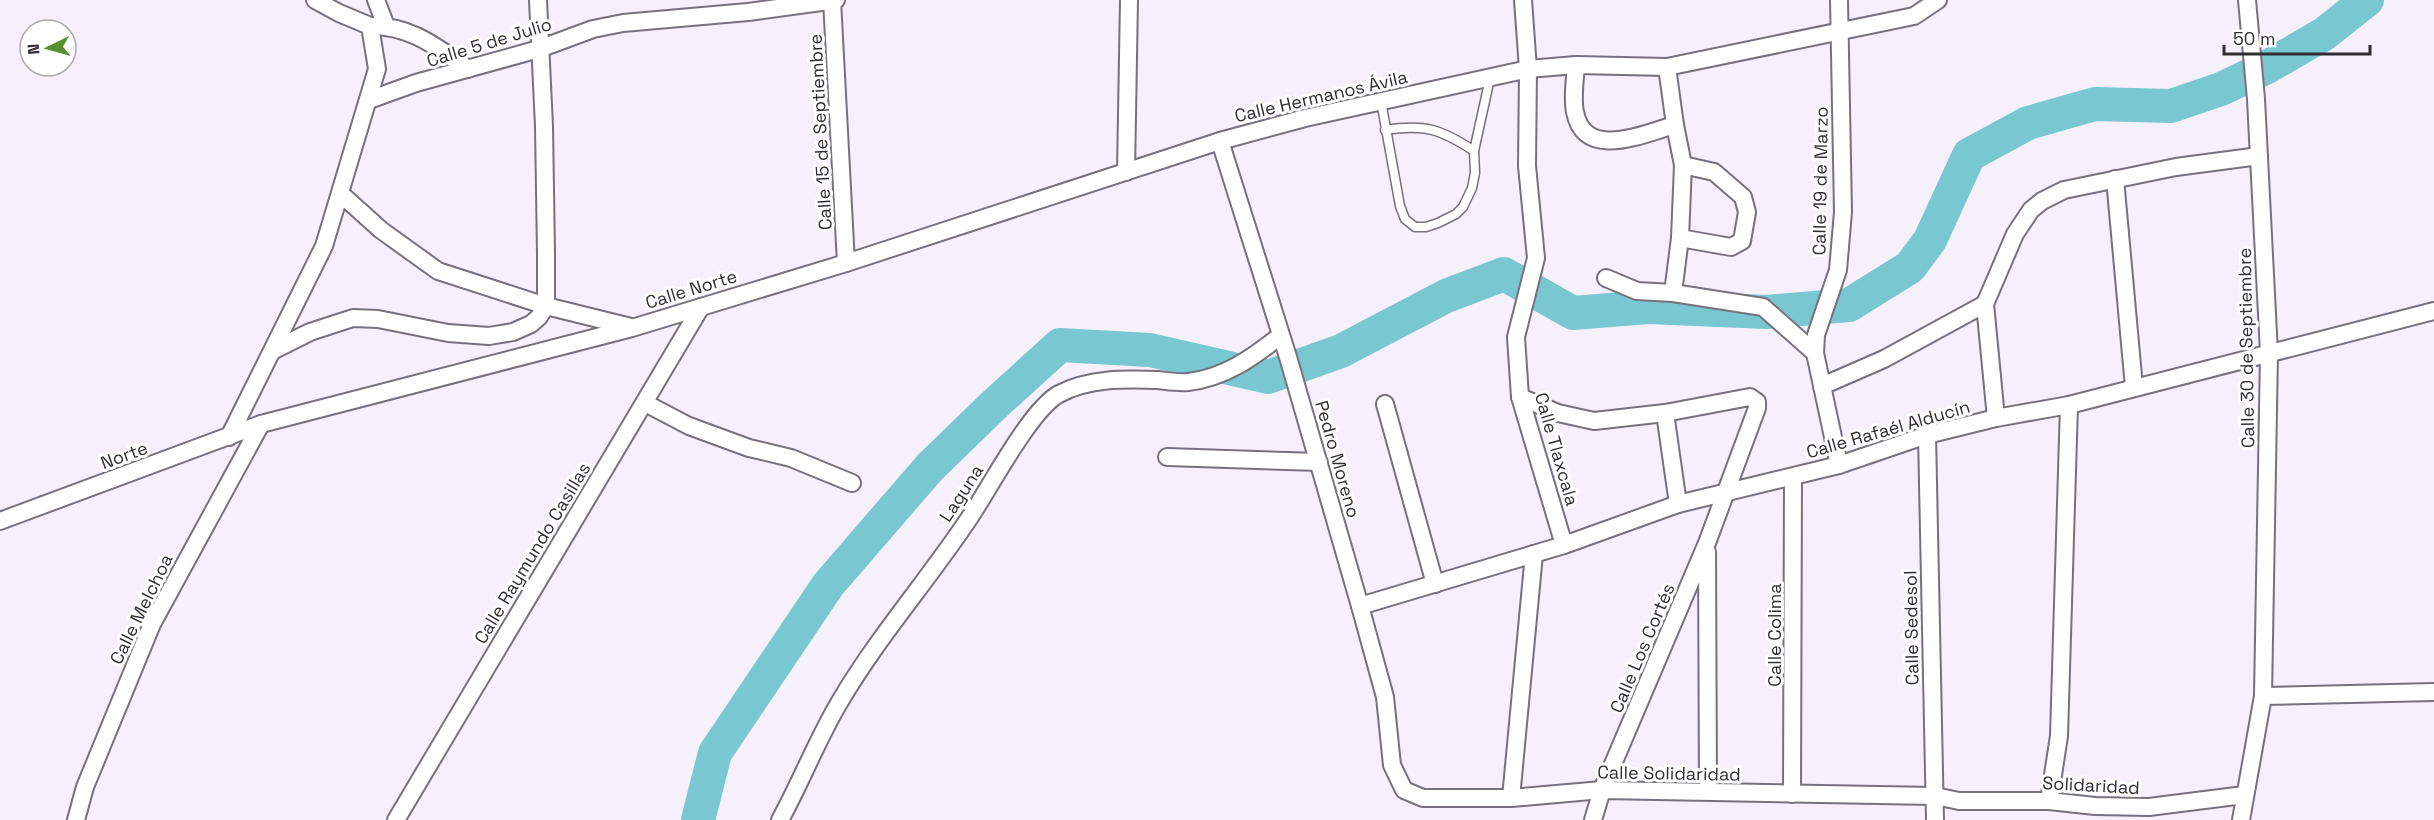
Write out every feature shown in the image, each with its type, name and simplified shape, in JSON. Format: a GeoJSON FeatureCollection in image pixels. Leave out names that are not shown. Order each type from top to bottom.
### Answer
{"type":"FeatureCollection","features":[{"type":"Feature","properties":{"kind":"street"},"geometry":{"type":"LineString","coordinates":[[315,0],[339,13],[378,26],[404,30],[420,36],[468,69]]}},
{"type":"Feature","properties":{"kind":"street"},"geometry":{"type":"LineString","coordinates":[[229,437],[324,246],[377,69],[376,0]]}},
{"type":"Feature","properties":{"kind":"street"},"geometry":{"type":"LineString","coordinates":[[274,350],[310,332],[353,318],[378,319],[448,333],[489,336],[513,332],[531,324],[539,317],[546,306],[544,138],[538,0]]}},
{"type":"Feature","properties":{"kind":"street","name":"Calle 5 de Julio"},"geometry":{"type":"LineString","coordinates":[[369,100],[416,83],[539,49],[593,29],[623,23],[748,12],[833,0]]}},
{"type":"Feature","properties":{"kind":"street","name":"Calle 15 de Septiembre"},"geometry":{"type":"LineString","coordinates":[[833,0],[846,263]]}},
{"type":"Feature","properties":{"kind":"street"},"geometry":{"type":"LineString","coordinates":[[1126,172],[1129,0]]}},
{"type":"Feature","properties":{"kind":"street","name":"Calle Tlaxcala"},"geometry":{"type":"LineString","coordinates":[[1523,0],[1528,69],[1527,166],[1536,258],[1516,337],[1520,397],[1564,545]]}},
{"type":"Feature","properties":{"kind":"street","name":"Calle 19 de Marzo"},"geometry":{"type":"LineString","coordinates":[[1839,0],[1843,212],[1838,270],[1809,338],[1815,353],[1839,465]]}},
{"type":"Feature","properties":{"kind":"street"},"geometry":{"type":"LineString","coordinates":[[1839,32],[1914,16],[1938,0]]}},
{"type":"Feature","properties":{"kind":"street","name":"Calle 30 de Septiembre"},"geometry":{"type":"LineString","coordinates":[[2241,820],[2263,696],[2269,353],[2256,99],[2247,0]]}},
{"type":"Feature","properties":{"kind":"street","name":"Calle Hermanos Ávila"},"geometry":{"type":"LineString","coordinates":[[1126,172],[1220,141],[1305,118],[1528,69],[1576,65],[1667,67],[1839,32]]}},
{"type":"Feature","properties":{"kind":"street"},"geometry":{"type":"LineString","coordinates":[[1576,65],[1574,110],[1579,126],[1589,138],[1611,142],[1675,125]]}},
{"type":"Feature","properties":{"kind":"street"},"geometry":{"type":"LineString","coordinates":[[1667,67],[1683,165],[1680,238],[1673,293]]}},
{"type":"Feature","properties":{"kind":"street","name":"Pedro Moreno"},"geometry":{"type":"LineString","coordinates":[[1220,141],[1299,392],[1360,606],[1385,697],[1392,765],[1404,790]]}},
{"type":"Feature","properties":{"kind":"street"},"geometry":{"type":"LineString","coordinates":[[1996,418],[1985,304],[2014,234],[2031,210],[2042,201],[2064,190],[2208,162],[2259,156]]}},
{"type":"Feature","properties":{"kind":"street"},"geometry":{"type":"LineString","coordinates":[[1680,238],[1731,247],[1742,241],[1747,212],[1743,197],[1714,172],[1683,165]]}},
{"type":"Feature","properties":{"kind":"street","name":"Calle Norte"},"geometry":{"type":"LineString","coordinates":[[261,424],[632,328],[846,263],[1126,172]]}},
{"type":"Feature","properties":{"kind":"street"},"geometry":{"type":"LineString","coordinates":[[2115,179],[2134,387]]}},
{"type":"Feature","properties":{"kind":"street"},"geometry":{"type":"LineString","coordinates":[[341,194],[381,230],[438,270],[546,306],[632,328]]}},
{"type":"Feature","properties":{"kind":"street"},"geometry":{"type":"LineString","coordinates":[[1606,278],[1637,291],[1673,293],[1763,307],[1809,338]]}},
{"type":"Feature","properties":{"kind":"street"},"geometry":{"type":"LineString","coordinates":[[1822,386],[1884,359],[1985,304]]}},
{"type":"Feature","properties":{"kind":"street","name":"Calle Raymundo Casillas"},"geometry":{"type":"LineString","coordinates":[[396,820],[701,307]]}},
{"type":"Feature","properties":{"kind":"street","name":"Calle Rafaél Alducín"},"geometry":{"type":"LineString","coordinates":[[1360,606],[1564,545],[1678,504],[1839,465],[1927,435],[1996,418],[2069,405],[2434,311]]}},
{"type":"Feature","properties":{"kind":"street","name":"Laguna"},"geometry":{"type":"LineString","coordinates":[[780,820],[839,703],[886,632],[971,516],[1040,410],[1053,397],[1076,386],[1104,381],[1131,379],[1187,382],[1214,377],[1256,355],[1280,336]]}},
{"type":"Feature","properties":{"kind":"street"},"geometry":{"type":"LineString","coordinates":[[1520,397],[1558,414],[1594,421],[1665,413],[1678,504]]}},
{"type":"Feature","properties":{"kind":"street","name":"Calle Los Cortés"},"geometry":{"type":"LineString","coordinates":[[1593,820],[1602,790],[1728,492],[1757,408],[1754,399],[1750,397],[1665,413]]}},
{"type":"Feature","properties":{"kind":"street"},"geometry":{"type":"LineString","coordinates":[[645,403],[706,433],[749,448],[790,458],[852,483]]}},
{"type":"Feature","properties":{"kind":"street"},"geometry":{"type":"LineString","coordinates":[[1386,404],[1435,584]]}},
{"type":"Feature","properties":{"kind":"street"},"geometry":{"type":"LineString","coordinates":[[2049,801],[2059,736],[2069,405]]}},
{"type":"Feature","properties":{"kind":"street","name":"Norte"},"geometry":{"type":"LineString","coordinates":[[0,521],[261,424]]}},
{"type":"Feature","properties":{"kind":"street","name":"Calle Melchoa"},"geometry":{"type":"LineString","coordinates":[[76,820],[85,787],[152,624],[261,424]]}},
{"type":"Feature","properties":{"kind":"street","name":"Calle Sedesol"},"geometry":{"type":"LineString","coordinates":[[1927,435],[1935,820]]}},
{"type":"Feature","properties":{"kind":"street"},"geometry":{"type":"LineString","coordinates":[[1167,457],[1319,462]]}},
{"type":"Feature","properties":{"kind":"street","name":"Calle Colima"},"geometry":{"type":"LineString","coordinates":[[1792,794],[1794,477]]}},
{"type":"Feature","properties":{"kind":"street"},"geometry":{"type":"LineString","coordinates":[[1707,543],[1708,791]]}},
{"type":"Feature","properties":{"kind":"street"},"geometry":{"type":"LineString","coordinates":[[1511,798],[1534,554]]}},
{"type":"Feature","properties":{"kind":"street"},"geometry":{"type":"LineString","coordinates":[[2263,696],[2434,692]]}},
{"type":"Feature","properties":{"kind":"street","name":"Calle Solidaridad"},"geometry":{"type":"LineString","coordinates":[[1404,790],[1423,798],[1511,798],[1602,790],[1935,796]]}},
{"type":"Feature","properties":{"kind":"street","name":"Solidaridad"},"geometry":{"type":"LineString","coordinates":[[1935,796],[1974,802],[2049,801],[2095,806],[2149,807],[2244,795]]}},
{"type":"Feature","properties":{"kind":"lane"},"geometry":{"type":"LineString","coordinates":[[1381,101],[1400,207],[1405,219],[1415,227],[1426,227],[1456,214],[1463,207],[1472,188],[1475,173],[1474,151],[1490,78]]}},
{"type":"Feature","properties":{"kind":"lane"},"geometry":{"type":"LineString","coordinates":[[1385,130],[1425,127],[1440,131],[1474,151]]}},
{"type":"Feature","properties":{"kind":"waterway"},"geometry":{"type":"LineString","coordinates":[[698,820],[715,753],[828,585],[930,467],[1060,345],[1150,350],[1268,377],[1341,351],[1446,296],[1504,274],[1573,313],[1648,307],[1766,312],[1849,305],[1910,267],[1930,240],[1969,155],[2028,123],[2095,104],[2171,106],[2221,89],[2267,67],[2324,34],[2367,0]]}}]}
